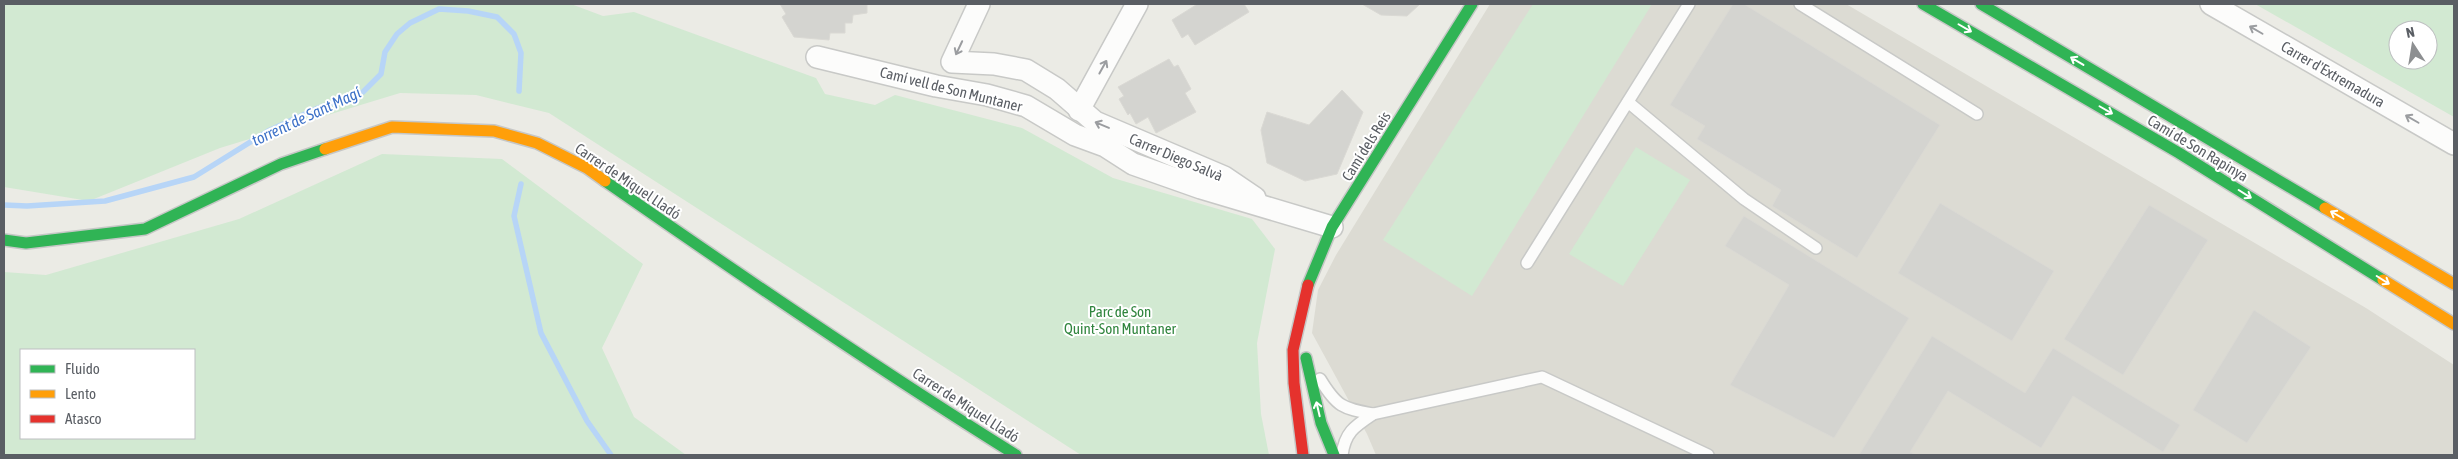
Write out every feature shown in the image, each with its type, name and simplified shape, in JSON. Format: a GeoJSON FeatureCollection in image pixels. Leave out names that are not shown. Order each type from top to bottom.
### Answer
{"type":"FeatureCollection","features":[{"type":"Feature","properties":{"kind":"street","name":"Carrer Diego Salvà"},"geometry":{"type":"LineString","coordinates":[[980,4],[952,62],[994,64],[1026,70],[1057,89],[1095,122],[1224,177],[1270,208]]}},
{"type":"Feature","properties":{"kind":"street"},"geometry":{"type":"LineString","coordinates":[[1079,110],[1137,4]]}},
{"type":"Feature","properties":{"kind":"street","name":"Camí dels Reis"},"geometry":{"type":"LineString","coordinates":[[1303,455],[1293,367],[1293,350],[1300,312],[1310,278],[1332,227],[1472,4]]}},
{"type":"Feature","properties":{"kind":"street","name":"Camí de Son Rapinya"},"geometry":{"type":"LineString","coordinates":[[1923,4],[2179,153],[2454,324]]}},
{"type":"Feature","properties":{"kind":"street","name":"Camí de Son Rapinya"},"geometry":{"type":"LineString","coordinates":[[1981,4],[2453,282]]}},
{"type":"Feature","properties":{"kind":"street","name":"Carrer d'Extremadura"},"geometry":{"type":"LineString","coordinates":[[2211,4],[2454,144]]}},
{"type":"Feature","properties":{"kind":"street","name":"Camí vell de Son Muntaner"},"geometry":{"type":"LineString","coordinates":[[817,56],[936,86],[987,95],[1026,106],[1075,135],[1105,146],[1133,164],[1201,188],[1332,227]]}},
{"type":"Feature","properties":{"kind":"street","name":"Carrer de Miquel Lladó"},"geometry":{"type":"LineString","coordinates":[[4,240],[26,243],[145,229],[281,164],[392,128],[494,131],[537,142],[587,168],[720,261],[937,406],[1016,455]]}},
{"type":"Feature","properties":{"kind":"street","name":"Camí dels Reis"},"geometry":{"type":"LineString","coordinates":[[1300,312],[1306,356],[1321,423],[1334,455]]}},
{"type":"Feature","properties":{"kind":"lane"},"geometry":{"type":"LineString","coordinates":[[1527,263],[1689,4]]}},
{"type":"Feature","properties":{"kind":"lane"},"geometry":{"type":"LineString","coordinates":[[1800,4],[1976,114]]}},
{"type":"Feature","properties":{"kind":"lane"},"geometry":{"type":"LineString","coordinates":[[1628,102],[1744,199],[1816,248]]}},
{"type":"Feature","properties":{"kind":"lane"},"geometry":{"type":"LineString","coordinates":[[1306,356],[1327,390],[1344,408],[1373,414]]}},
{"type":"Feature","properties":{"kind":"lane"},"geometry":{"type":"LineString","coordinates":[[1342,455],[1343,443],[1352,428],[1373,414],[1542,377],[1708,455]]}},
{"type":"Feature","properties":{"kind":"shaded area"},"geometry":{"type":"Polygon","coordinates":[[[1490,4],[1846,4],[2366,308],[2454,365],[2454,455],[1376,455],[1367,434],[1312,333],[1318,290],[1336,255],[1490,4]]]}},
{"type":"Feature","properties":{"kind":"green space","name":"Parc de Son Quint-Son Muntaner"},"geometry":{"type":"Polygon","coordinates":[[[4,4],[571,4],[603,16],[634,12],[816,78],[825,94],[875,105],[895,95],[1022,128],[1113,178],[1252,219],[1275,249],[1257,343],[1261,414],[1269,455],[1081,455],[549,113],[476,95],[400,93],[220,148],[89,201],[4,187],[4,4]]]}},
{"type":"Feature","properties":{"kind":"green space"},"geometry":{"type":"Polygon","coordinates":[[[1533,4],[1652,4],[1472,296],[1383,240],[1533,4]]]}},
{"type":"Feature","properties":{"kind":"green space"},"geometry":{"type":"Polygon","coordinates":[[[2255,4],[2454,4],[2454,117],[2255,4]]]}},
{"type":"Feature","properties":{"kind":"green space"},"geometry":{"type":"Polygon","coordinates":[[[1636,147],[1690,180],[1623,286],[1569,254],[1636,147]]]}},
{"type":"Feature","properties":{"kind":"green space"},"geometry":{"type":"Polygon","coordinates":[[[382,154],[502,159],[643,264],[602,348],[634,417],[686,455],[4,455],[4,272],[46,275],[239,219],[382,154]]]}},
{"type":"Feature","properties":{"kind":"building"},"geometry":{"type":"Polygon","coordinates":[[[780,4],[867,4],[867,13],[853,15],[852,23],[845,23],[845,33],[830,33],[829,40],[794,37],[782,17],[786,14],[780,4]]]}},
{"type":"Feature","properties":{"kind":"building"},"geometry":{"type":"Polygon","coordinates":[[[1195,4],[1244,4],[1249,12],[1195,45],[1188,34],[1182,38],[1172,20],[1195,4]]]}},
{"type":"Feature","properties":{"kind":"building"},"geometry":{"type":"Polygon","coordinates":[[[1362,4],[1420,4],[1407,16],[1381,15],[1362,4]]]}},
{"type":"Feature","properties":{"kind":"building"},"geometry":{"type":"Polygon","coordinates":[[[1733,4],[1744,4],[1940,125],[1857,258],[1772,206],[1781,190],[1697,139],[1705,126],[1670,105],[1733,4]]]}},
{"type":"Feature","properties":{"kind":"building"},"geometry":{"type":"Polygon","coordinates":[[[1169,59],[1174,67],[1178,65],[1191,89],[1185,93],[1196,112],[1156,133],[1148,117],[1136,124],[1130,113],[1128,115],[1119,99],[1124,96],[1118,87],[1169,59]]]}},
{"type":"Feature","properties":{"kind":"building"},"geometry":{"type":"Polygon","coordinates":[[[1342,90],[1363,112],[1337,174],[1305,181],[1267,163],[1261,130],[1267,112],[1309,125],[1342,90]]]}},
{"type":"Feature","properties":{"kind":"building"},"geometry":{"type":"Polygon","coordinates":[[[1940,203],[2054,271],[2012,341],[1898,273],[1940,203]]]}},
{"type":"Feature","properties":{"kind":"building"},"geometry":{"type":"Polygon","coordinates":[[[2149,205],[2208,240],[2123,375],[2064,339],[2149,205]]]}},
{"type":"Feature","properties":{"kind":"building"},"geometry":{"type":"Polygon","coordinates":[[[1744,216],[1909,318],[1834,438],[1730,385],[1789,285],[1725,246],[1744,216]]]}},
{"type":"Feature","properties":{"kind":"building"},"geometry":{"type":"Polygon","coordinates":[[[2254,310],[2311,347],[2247,443],[2193,410],[2254,310]]]}},
{"type":"Feature","properties":{"kind":"building"},"geometry":{"type":"Polygon","coordinates":[[[1932,336],[2025,393],[2053,348],[2180,425],[2163,452],[2073,396],[2041,448],[1948,391],[1910,452],[1916,455],[1859,455],[1932,336]]]}},
{"type":"Feature","properties":{"kind":"waterway","name":"torrent de Sant Magí"},"geometry":{"type":"LineString","coordinates":[[4,205],[27,206],[105,201],[194,177],[268,131],[318,108],[363,92],[381,74],[385,52],[397,34],[410,23],[439,9],[468,11],[497,17],[514,34],[521,53],[519,91]]}},
{"type":"Feature","properties":{"kind":"waterway","name":"torrent de Sant Magí"},"geometry":{"type":"LineString","coordinates":[[521,184],[514,216],[541,333],[587,421],[611,455]]}},
{"type":"Feature","properties":{"kind":"traffic: fast"},"geometry":{"type":"LineString","coordinates":[[1308,285],[1332,227],[1472,4]]}},
{"type":"Feature","properties":{"kind":"traffic: fast"},"geometry":{"type":"LineString","coordinates":[[1923,4],[2179,153],[2383,280]]}},
{"type":"Feature","properties":{"kind":"traffic: fast"},"geometry":{"type":"LineString","coordinates":[[1981,4],[2325,208]]}},
{"type":"Feature","properties":{"kind":"traffic: fast"},"geometry":{"type":"LineString","coordinates":[[4,240],[26,243],[145,229],[281,164],[325,149]]}},
{"type":"Feature","properties":{"kind":"traffic: fast"},"geometry":{"type":"LineString","coordinates":[[605,181],[809,321],[1016,455]]}},
{"type":"Feature","properties":{"kind":"traffic: fast"},"geometry":{"type":"LineString","coordinates":[[1306,358],[1321,423],[1334,455]]}},
{"type":"Feature","properties":{"kind":"traffic: slow"},"geometry":{"type":"LineString","coordinates":[[325,149],[392,127],[494,131],[537,143],[587,168],[605,181]]}},
{"type":"Feature","properties":{"kind":"traffic: slow"},"geometry":{"type":"LineString","coordinates":[[2325,208],[2454,284]]}},
{"type":"Feature","properties":{"kind":"traffic: slow"},"geometry":{"type":"LineString","coordinates":[[2383,280],[2454,324]]}},
{"type":"Feature","properties":{"kind":"traffic: jam"},"geometry":{"type":"LineString","coordinates":[[1303,455],[1294,383],[1293,350],[1308,285]]}}]}
